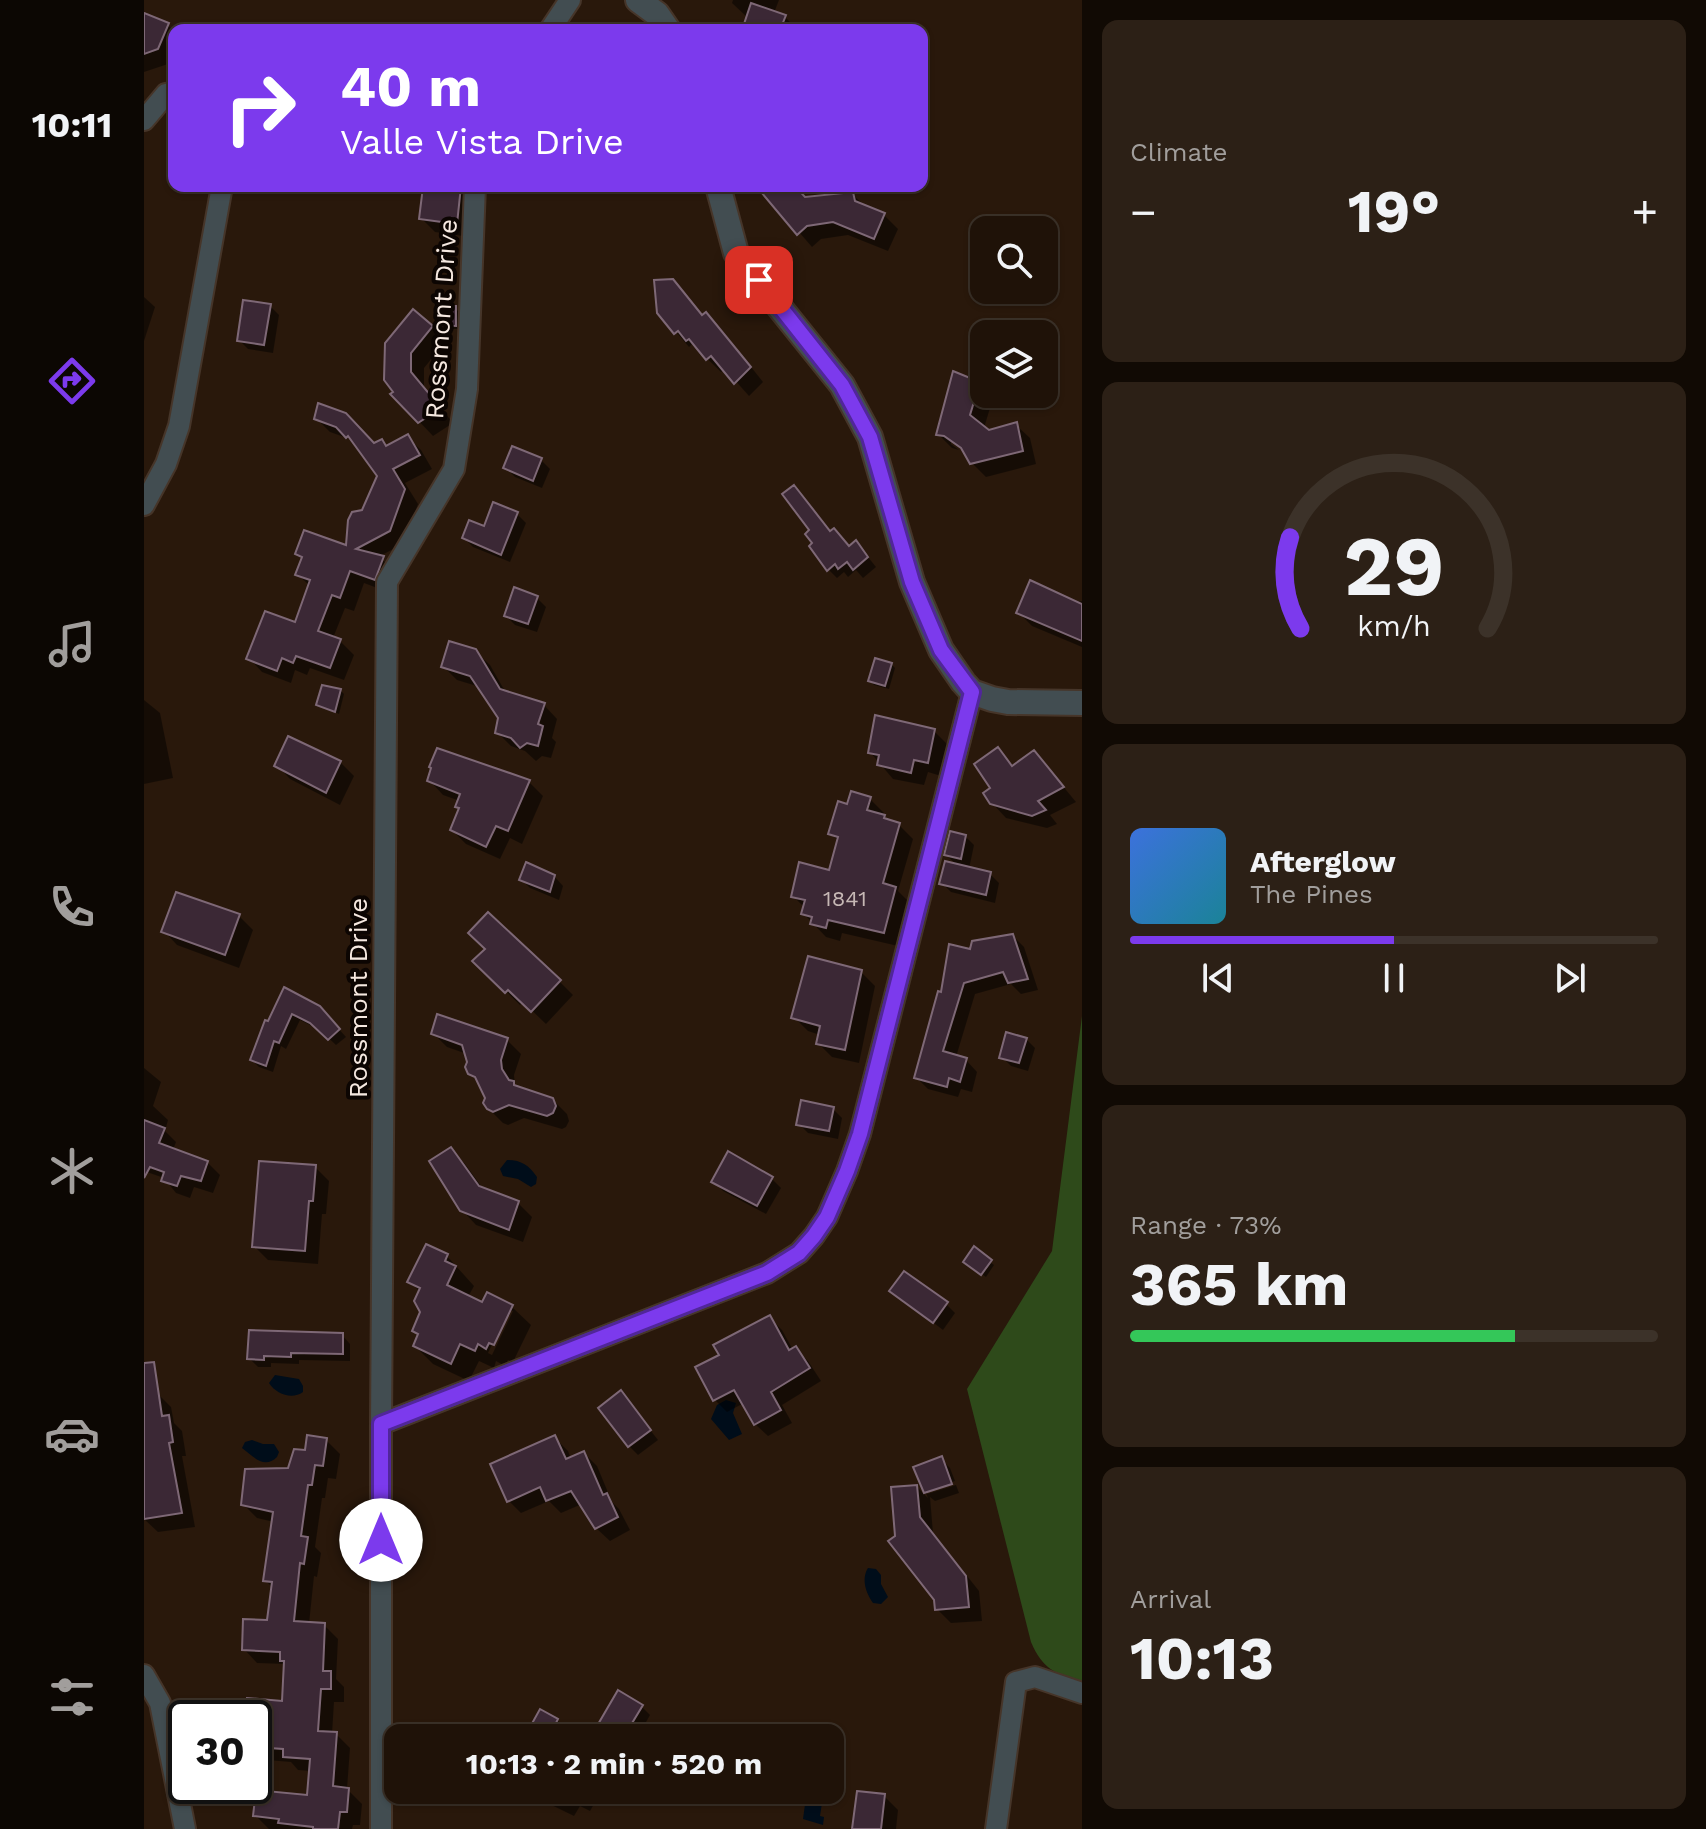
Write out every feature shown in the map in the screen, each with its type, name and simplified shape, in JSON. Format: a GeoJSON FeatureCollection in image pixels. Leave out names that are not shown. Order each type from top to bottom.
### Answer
{"type":"FeatureCollection","features":[{"type":"Feature","properties":{"kind":"street"},"geometry":{"type":"LineString","coordinates":[[554,24],[570,0]]}},
{"type":"Feature","properties":{"kind":"street"},"geometry":{"type":"LineString","coordinates":[[638,0],[657,14],[664,24]]}},
{"type":"Feature","properties":{"kind":"street"},"geometry":{"type":"LineString","coordinates":[[144,120],[168,94]]}},
{"type":"Feature","properties":{"kind":"street"},"geometry":{"type":"LineString","coordinates":[[144,505],[166,464],[179,426],[221,192]]}},
{"type":"Feature","properties":{"kind":"street","name":"Rossmont Drive"},"geometry":{"type":"LineString","coordinates":[[381,1829],[387,582],[454,469],[467,389],[475,192]]}},
{"type":"Feature","properties":{"kind":"street"},"geometry":{"type":"LineString","coordinates":[[720,192],[736,253],[842,385],[870,437],[912,582],[941,650],[972,692],[1008,702],[1082,703]]}},
{"type":"Feature","properties":{"kind":"street"},"geometry":{"type":"LineString","coordinates":[[381,1424],[767,1273],[799,1253],[814,1236],[827,1217],[860,1134],[972,692]]}},
{"type":"Feature","properties":{"kind":"street"},"geometry":{"type":"LineString","coordinates":[[144,1675],[160,1703],[185,1829]]}},
{"type":"Feature","properties":{"kind":"street"},"geometry":{"type":"LineString","coordinates":[[996,1829],[1016,1682],[1035,1677],[1082,1693]]}},
{"type":"Feature","properties":{"kind":"green space"},"geometry":{"type":"Polygon","coordinates":[[[1082,1016],[1082,1682],[1045,1665],[1031,1642],[967,1389],[1052,1251],[1082,1016]]]}},
{"type":"Feature","properties":{"kind":"water"},"geometry":{"type":"Polygon","coordinates":[[[507,1160],[528,1166],[537,1177],[536,1184],[531,1187],[518,1179],[503,1176],[500,1169],[507,1160]]]}},
{"type":"Feature","properties":{"kind":"water"},"geometry":{"type":"Polygon","coordinates":[[[275,1375],[299,1379],[303,1392],[294,1396],[280,1393],[269,1383],[275,1375]]]}},
{"type":"Feature","properties":{"kind":"water"},"geometry":{"type":"Polygon","coordinates":[[[726,1400],[736,1403],[733,1413],[742,1434],[729,1440],[711,1419],[717,1405],[726,1400]]]}},
{"type":"Feature","properties":{"kind":"water"},"geometry":{"type":"Polygon","coordinates":[[[252,1440],[274,1444],[279,1452],[277,1457],[268,1462],[254,1458],[242,1448],[245,1442],[252,1440]]]}},
{"type":"Feature","properties":{"kind":"water"},"geometry":{"type":"Polygon","coordinates":[[[868,1568],[876,1569],[881,1575],[881,1584],[888,1597],[881,1604],[873,1603],[866,1590],[868,1568]]]}},
{"type":"Feature","properties":{"kind":"water"},"geometry":{"type":"Polygon","coordinates":[[[805,1804],[822,1804],[820,1816],[824,1817],[823,1825],[803,1819],[805,1804]]]}},
{"type":"Feature","properties":{"kind":"building"},"geometry":{"type":"Polygon","coordinates":[[[751,3],[786,15],[782,24],[744,24],[751,3]]]}},
{"type":"Feature","properties":{"kind":"building"},"geometry":{"type":"Polygon","coordinates":[[[144,13],[169,23],[158,49],[144,54],[144,13]]]}},
{"type":"Feature","properties":{"kind":"building"},"geometry":{"type":"Polygon","coordinates":[[[422,192],[460,192],[457,224],[419,219],[422,192]]]}},
{"type":"Feature","properties":{"kind":"building"},"geometry":{"type":"Polygon","coordinates":[[[761,192],[800,192],[805,197],[853,192],[855,201],[885,213],[874,239],[833,222],[807,226],[797,235],[761,192]]]}},
{"type":"Feature","properties":{"kind":"building"},"geometry":{"type":"Polygon","coordinates":[[[673,279],[702,315],[706,312],[751,367],[734,384],[711,356],[706,360],[689,339],[686,341],[678,331],[674,334],[657,313],[654,280],[673,279]]]}},
{"type":"Feature","properties":{"kind":"building"},"geometry":{"type":"Polygon","coordinates":[[[243,300],[271,304],[264,345],[237,341],[243,300]]]}},
{"type":"Feature","properties":{"kind":"building"},"geometry":{"type":"Polygon","coordinates":[[[439,306],[456,306],[456,326],[439,325],[439,306]]]}},
{"type":"Feature","properties":{"kind":"building"},"geometry":{"type":"Polygon","coordinates":[[[413,309],[433,326],[411,353],[411,372],[441,408],[418,423],[390,394],[393,392],[384,380],[385,343],[413,309]]]}},
{"type":"Feature","properties":{"kind":"building"},"geometry":{"type":"Polygon","coordinates":[[[953,371],[970,378],[970,415],[989,430],[1017,422],[1023,451],[970,464],[961,448],[944,436],[936,435],[953,371]]]}},
{"type":"Feature","properties":{"kind":"building"},"geometry":{"type":"Polygon","coordinates":[[[318,403],[346,413],[374,443],[382,439],[386,446],[408,434],[420,455],[393,469],[405,489],[390,531],[356,549],[384,556],[375,580],[350,571],[340,598],[332,595],[318,631],[341,639],[330,668],[296,656],[293,663],[282,658],[277,671],[246,659],[265,611],[295,622],[310,580],[295,575],[302,557],[295,554],[304,530],[346,545],[348,520],[352,512],[362,510],[377,476],[348,436],[346,438],[336,427],[314,419],[318,403]]]}},
{"type":"Feature","properties":{"kind":"building"},"geometry":{"type":"Polygon","coordinates":[[[512,446],[542,458],[533,481],[503,468],[512,446]]]}},
{"type":"Feature","properties":{"kind":"building"},"geometry":{"type":"Polygon","coordinates":[[[794,485],[830,531],[834,528],[849,546],[856,540],[868,557],[853,570],[847,562],[838,569],[835,564],[827,571],[809,546],[812,543],[805,534],[809,530],[782,494],[794,485]]]}},
{"type":"Feature","properties":{"kind":"building"},"geometry":{"type":"Polygon","coordinates":[[[493,502],[518,512],[501,555],[462,538],[469,520],[484,526],[493,502]]]}},
{"type":"Feature","properties":{"kind":"building"},"geometry":{"type":"Polygon","coordinates":[[[1030,580],[1082,604],[1082,641],[1016,613],[1030,580]]]}},
{"type":"Feature","properties":{"kind":"building"},"geometry":{"type":"Polygon","coordinates":[[[514,587],[538,596],[528,624],[504,616],[514,587]]]}},
{"type":"Feature","properties":{"kind":"building"},"geometry":{"type":"Polygon","coordinates":[[[449,641],[476,649],[500,689],[545,703],[538,724],[543,726],[538,746],[527,743],[520,748],[511,738],[495,733],[498,718],[470,676],[441,667],[449,641]]]}},
{"type":"Feature","properties":{"kind":"building"},"geometry":{"type":"Polygon","coordinates":[[[875,658],[892,663],[885,686],[868,681],[875,658]]]}},
{"type":"Feature","properties":{"kind":"building"},"geometry":{"type":"Polygon","coordinates":[[[322,685],[341,689],[335,712],[316,705],[322,685]]]}},
{"type":"Feature","properties":{"kind":"building"},"geometry":{"type":"Polygon","coordinates":[[[875,715],[935,729],[928,763],[914,760],[911,773],[877,765],[879,755],[868,753],[875,715]]]}},
{"type":"Feature","properties":{"kind":"building"},"geometry":{"type":"Polygon","coordinates":[[[288,736],[341,761],[326,793],[274,766],[288,736]]]}},
{"type":"Feature","properties":{"kind":"building"},"geometry":{"type":"Polygon","coordinates":[[[998,747],[1012,766],[1034,750],[1064,787],[1038,801],[1046,810],[1032,816],[990,804],[983,793],[990,788],[974,764],[998,747]]]}},
{"type":"Feature","properties":{"kind":"building"},"geometry":{"type":"Polygon","coordinates":[[[437,748],[530,780],[508,831],[496,826],[486,847],[450,830],[459,808],[455,807],[460,794],[427,781],[437,748]]]}},
{"type":"Feature","properties":{"kind":"building"},"geometry":{"type":"Polygon","coordinates":[[[851,791],[871,797],[867,810],[900,823],[883,883],[896,887],[884,933],[828,920],[826,928],[810,924],[812,917],[801,914],[805,900],[791,897],[799,862],[829,870],[838,837],[828,834],[838,801],[847,804],[851,791]]]}},
{"type":"Feature","properties":{"kind":"building"},"geometry":{"type":"Polygon","coordinates":[[[950,831],[966,835],[961,859],[944,855],[950,831]]]}},
{"type":"Feature","properties":{"kind":"building"},"geometry":{"type":"Polygon","coordinates":[[[945,861],[991,872],[986,895],[939,884],[945,861]]]}},
{"type":"Feature","properties":{"kind":"building"},"geometry":{"type":"Polygon","coordinates":[[[526,862],[555,875],[550,892],[519,880],[526,862]]]}},
{"type":"Feature","properties":{"kind":"building"},"geometry":{"type":"Polygon","coordinates":[[[176,892],[240,914],[225,955],[161,932],[176,892]]]}},
{"type":"Feature","properties":{"kind":"building"},"geometry":{"type":"Polygon","coordinates":[[[488,912],[561,980],[531,1012],[508,990],[505,993],[472,961],[485,949],[468,933],[488,912]]]}},
{"type":"Feature","properties":{"kind":"building"},"geometry":{"type":"Polygon","coordinates":[[[1013,934],[1028,979],[1008,983],[1003,972],[964,983],[943,1051],[967,1058],[960,1082],[949,1078],[947,1087],[914,1078],[938,991],[941,992],[949,944],[970,949],[972,941],[1013,934]]]}},
{"type":"Feature","properties":{"kind":"building"},"geometry":{"type":"Polygon","coordinates":[[[808,956],[862,970],[845,1050],[816,1044],[820,1026],[791,1018],[808,956]]]}},
{"type":"Feature","properties":{"kind":"building"},"geometry":{"type":"Polygon","coordinates":[[[284,987],[320,1006],[340,1029],[328,1040],[310,1023],[292,1014],[279,1043],[274,1041],[266,1066],[250,1060],[265,1020],[268,1021],[284,987]]]}},
{"type":"Feature","properties":{"kind":"building"},"geometry":{"type":"Polygon","coordinates":[[[437,1014],[508,1038],[501,1060],[502,1069],[514,1085],[553,1098],[556,1106],[553,1113],[547,1116],[509,1105],[493,1112],[487,1109],[475,1077],[468,1074],[465,1067],[467,1062],[462,1045],[431,1034],[437,1014]]]}},
{"type":"Feature","properties":{"kind":"building"},"geometry":{"type":"Polygon","coordinates":[[[1006,1032],[1027,1038],[1019,1063],[999,1058],[1006,1032]]]}},
{"type":"Feature","properties":{"kind":"building"},"geometry":{"type":"Polygon","coordinates":[[[801,1100],[834,1107],[829,1131],[796,1125],[801,1100]]]}},
{"type":"Feature","properties":{"kind":"building"},"geometry":{"type":"Polygon","coordinates":[[[144,1120],[165,1128],[159,1143],[208,1161],[201,1181],[181,1176],[177,1186],[161,1181],[164,1172],[150,1167],[144,1178],[144,1120]]]}},
{"type":"Feature","properties":{"kind":"building"},"geometry":{"type":"Polygon","coordinates":[[[451,1147],[479,1186],[519,1201],[509,1230],[460,1211],[429,1161],[451,1147]]]}},
{"type":"Feature","properties":{"kind":"building"},"geometry":{"type":"Polygon","coordinates":[[[728,1151],[773,1177],[757,1206],[711,1182],[728,1151]]]}},
{"type":"Feature","properties":{"kind":"building"},"geometry":{"type":"Polygon","coordinates":[[[259,1161],[316,1165],[305,1251],[252,1247],[259,1161]]]}},
{"type":"Feature","properties":{"kind":"building"},"geometry":{"type":"Polygon","coordinates":[[[426,1244],[448,1254],[445,1261],[456,1266],[447,1285],[482,1302],[487,1292],[513,1305],[494,1345],[489,1343],[486,1349],[478,1344],[475,1351],[460,1344],[451,1364],[413,1346],[418,1334],[412,1331],[420,1312],[414,1301],[420,1288],[407,1282],[426,1244]]]}},
{"type":"Feature","properties":{"kind":"building"},"geometry":{"type":"Polygon","coordinates":[[[974,1246],[992,1260],[981,1275],[963,1262],[974,1246]]]}},
{"type":"Feature","properties":{"kind":"building"},"geometry":{"type":"Polygon","coordinates":[[[904,1271],[948,1302],[933,1323],[889,1291],[904,1271]]]}},
{"type":"Feature","properties":{"kind":"building"},"geometry":{"type":"Polygon","coordinates":[[[770,1315],[789,1350],[796,1346],[810,1368],[771,1392],[781,1410],[754,1425],[734,1390],[713,1401],[695,1367],[719,1355],[713,1345],[770,1315]]]}},
{"type":"Feature","properties":{"kind":"building"},"geometry":{"type":"Polygon","coordinates":[[[249,1330],[343,1333],[343,1354],[291,1353],[291,1357],[247,1359],[249,1330]]]}},
{"type":"Feature","properties":{"kind":"building"},"geometry":{"type":"Polygon","coordinates":[[[154,1362],[162,1416],[169,1415],[173,1442],[169,1443],[182,1513],[144,1519],[144,1363],[154,1362]]]}},
{"type":"Feature","properties":{"kind":"building"},"geometry":{"type":"Polygon","coordinates":[[[621,1390],[651,1430],[628,1447],[598,1408],[621,1390]]]}},
{"type":"Feature","properties":{"kind":"building"},"geometry":{"type":"Polygon","coordinates":[[[307,1435],[327,1438],[323,1466],[315,1465],[312,1485],[308,1485],[301,1536],[308,1537],[304,1564],[300,1563],[294,1621],[325,1623],[323,1671],[331,1671],[331,1689],[321,1689],[318,1731],[337,1732],[333,1786],[349,1788],[347,1812],[340,1812],[338,1829],[313,1829],[278,1823],[279,1819],[253,1816],[254,1804],[272,1804],[272,1792],[307,1795],[310,1759],[283,1757],[283,1749],[272,1748],[272,1700],[282,1701],[284,1661],[280,1661],[280,1652],[242,1650],[243,1619],[267,1620],[272,1582],[263,1581],[273,1512],[241,1505],[245,1469],[288,1468],[294,1449],[305,1450],[307,1435]]]}},
{"type":"Feature","properties":{"kind":"building"},"geometry":{"type":"Polygon","coordinates":[[[555,1435],[566,1459],[584,1451],[603,1495],[607,1493],[618,1517],[595,1529],[571,1491],[546,1501],[540,1487],[507,1502],[490,1464],[555,1435]]]}},
{"type":"Feature","properties":{"kind":"building"},"geometry":{"type":"Polygon","coordinates":[[[942,1456],[952,1484],[924,1493],[913,1467],[942,1456]]]}},
{"type":"Feature","properties":{"kind":"building"},"geometry":{"type":"Polygon","coordinates":[[[917,1485],[920,1517],[966,1576],[969,1607],[935,1610],[934,1600],[888,1541],[895,1536],[891,1487],[917,1485]]]}},
{"type":"Feature","properties":{"kind":"building"},"geometry":{"type":"Polygon","coordinates":[[[618,1690],[643,1705],[631,1724],[598,1724],[618,1690]]]}},
{"type":"Feature","properties":{"kind":"building"},"geometry":{"type":"Polygon","coordinates":[[[540,1709],[558,1719],[556,1724],[532,1724],[540,1709]]]}},
{"type":"Feature","properties":{"kind":"building"},"geometry":{"type":"Polygon","coordinates":[[[857,1791],[885,1794],[881,1829],[852,1829],[857,1791]]]}},
{"type":"Feature","properties":{"kind":"route"},"geometry":{"type":"LineString","coordinates":[[381,1540],[381,1424],[767,1273],[799,1253],[827,1217],[860,1134],[972,692],[941,650],[912,582],[870,437],[842,385],[782,313],[759,280]]}}]}
